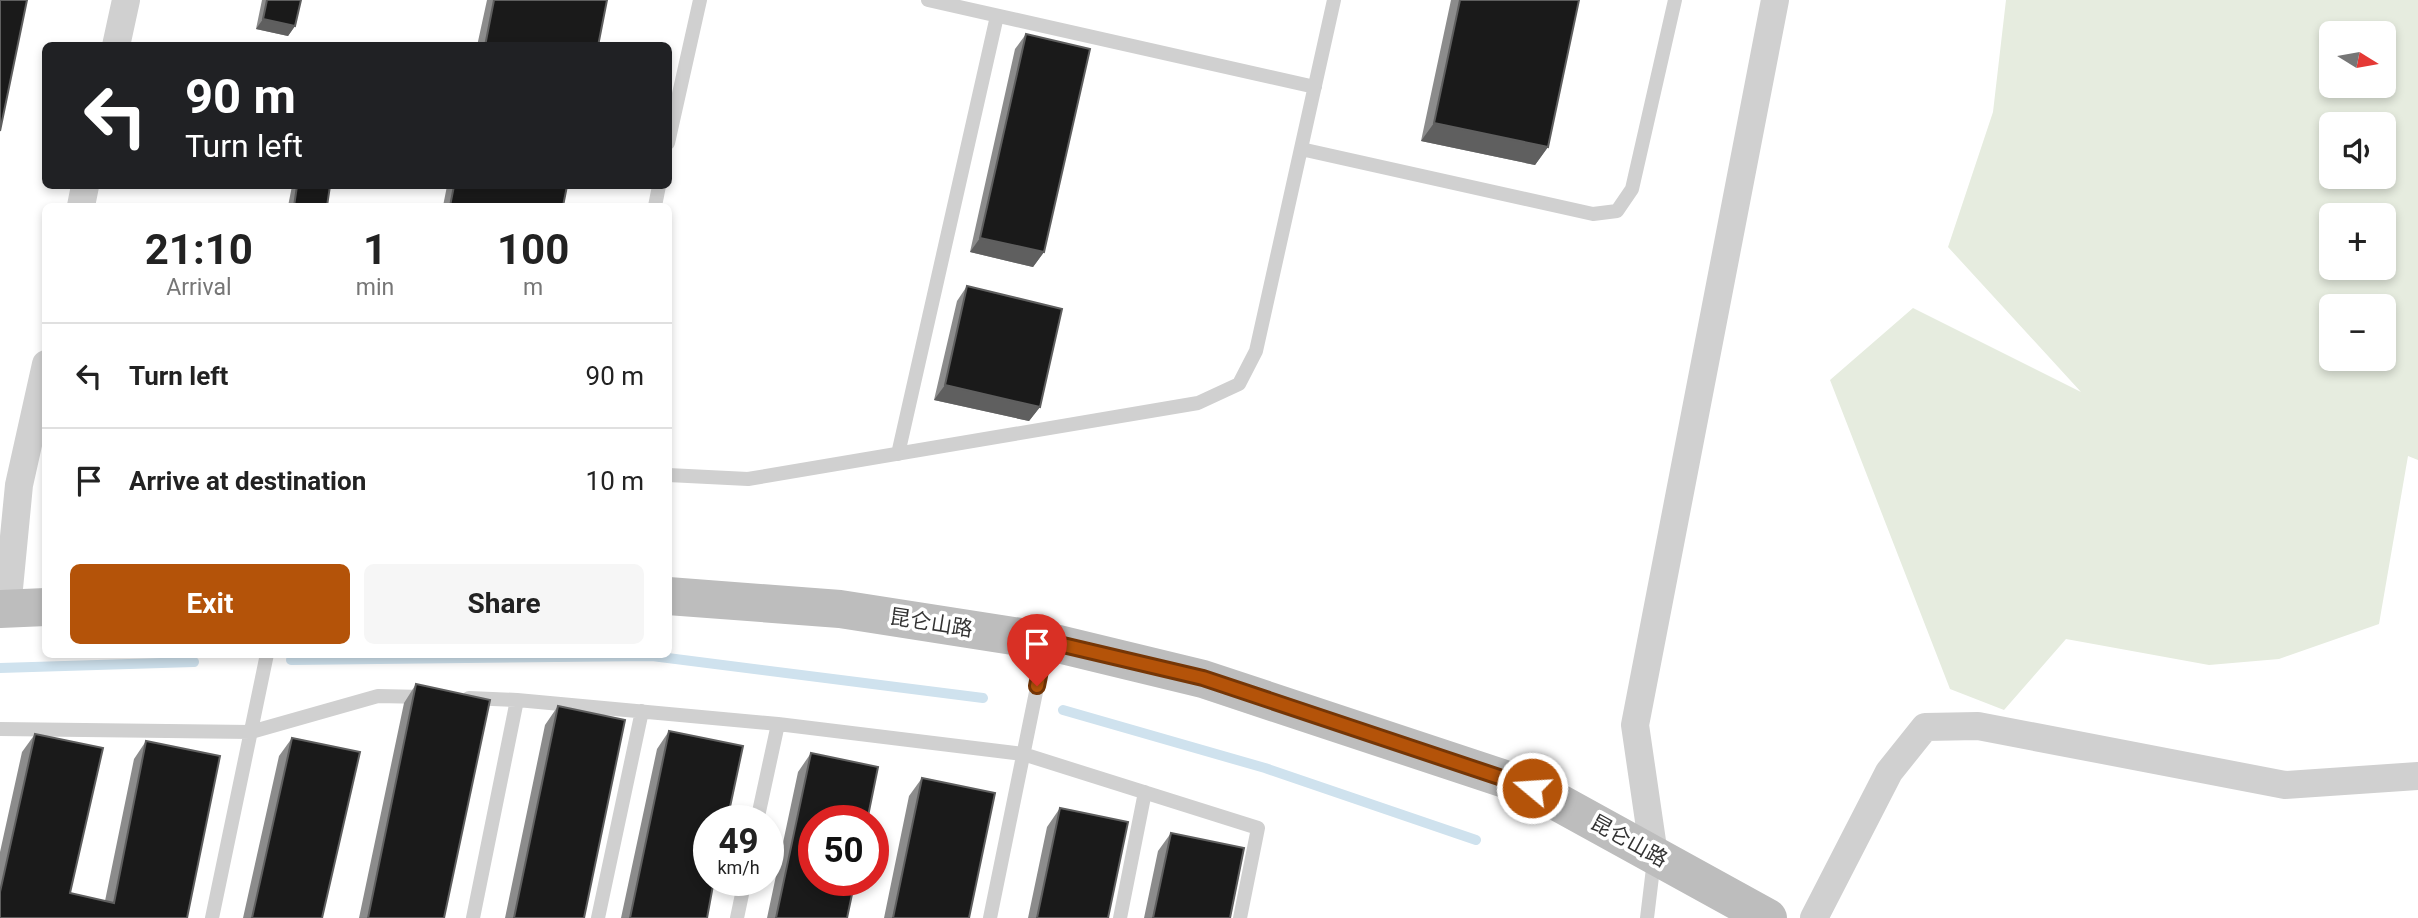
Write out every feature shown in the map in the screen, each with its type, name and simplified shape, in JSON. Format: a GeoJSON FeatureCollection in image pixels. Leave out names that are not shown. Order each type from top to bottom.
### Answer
{"type":"FeatureCollection","features":[{"type":"Feature","properties":{"kind":"main road","name":"昆仑山路"},"geometry":{"type":"LineString","coordinates":[[672,596],[840,609],[1046,641],[1203,678],[1532,788],[1768,918]]}},
{"type":"Feature","properties":{"kind":"main road"},"geometry":{"type":"LineString","coordinates":[[3,609],[42,607]]}},
{"type":"Feature","properties":{"kind":"street"},"geometry":{"type":"LineString","coordinates":[[117,42],[127,0]]}},
{"type":"Feature","properties":{"kind":"street"},"geometry":{"type":"LineString","coordinates":[[1654,855],[1635,725],[1775,0]]}},
{"type":"Feature","properties":{"kind":"street"},"geometry":{"type":"LineString","coordinates":[[3,609],[19,485],[42,383]]}},
{"type":"Feature","properties":{"kind":"street"},"geometry":{"type":"LineString","coordinates":[[1814,918],[1889,772],[1925,727],[1978,726],[2285,785],[2418,776]]}},
{"type":"Feature","properties":{"kind":"lane"},"geometry":{"type":"LineString","coordinates":[[672,125],[700,0]]}},
{"type":"Feature","properties":{"kind":"lane"},"geometry":{"type":"LineString","coordinates":[[928,0],[1315,87]]}},
{"type":"Feature","properties":{"kind":"lane"},"geometry":{"type":"LineString","coordinates":[[672,475],[748,479],[1198,403],[1239,384],[1256,351],[1334,0]]}},
{"type":"Feature","properties":{"kind":"lane"},"geometry":{"type":"LineString","coordinates":[[1301,149],[1593,214],[1617,211],[1632,189],[1675,0]]}},
{"type":"Feature","properties":{"kind":"lane"},"geometry":{"type":"LineString","coordinates":[[898,454],[998,16]]}},
{"type":"Feature","properties":{"kind":"lane"},"geometry":{"type":"LineString","coordinates":[[989,918],[1046,641]]}},
{"type":"Feature","properties":{"kind":"lane"},"geometry":{"type":"LineString","coordinates":[[212,918],[266,658]]}},
{"type":"Feature","properties":{"kind":"lane"},"geometry":{"type":"LineString","coordinates":[[0,729],[251,732],[378,696],[517,700],[642,711],[778,724],[1023,754],[1258,828],[1240,918]]}},
{"type":"Feature","properties":{"kind":"lane"},"geometry":{"type":"LineString","coordinates":[[473,918],[517,700]]}},
{"type":"Feature","properties":{"kind":"lane"},"geometry":{"type":"LineString","coordinates":[[598,918],[642,711]]}},
{"type":"Feature","properties":{"kind":"lane"},"geometry":{"type":"LineString","coordinates":[[760,805],[778,724]]}},
{"type":"Feature","properties":{"kind":"lane"},"geometry":{"type":"LineString","coordinates":[[1120,918],[1145,792]]}},
{"type":"Feature","properties":{"kind":"lane"},"geometry":{"type":"LineString","coordinates":[[1647,918],[1654,855]]}},
{"type":"Feature","properties":{"kind":"lane"},"geometry":{"type":"LineString","coordinates":[[737,918],[741,896]]}},
{"type":"Feature","properties":{"kind":"shaded area"},"geometry":{"type":"Polygon","coordinates":[[[2006,0],[2418,0],[2418,460],[2408,456],[2379,624],[2279,659],[2209,665],[2066,639],[2004,710],[1950,689],[1830,380],[1913,308],[2081,392],[1948,247],[1993,112],[2006,0]]]}},
{"type":"Feature","properties":{"kind":"building"},"geometry":{"type":"Polygon","coordinates":[[[0,0],[27,0],[0,131],[0,0]]]}},
{"type":"Feature","properties":{"kind":"building"},"geometry":{"type":"Polygon","coordinates":[[[267,0],[301,0],[295,26],[263,19],[267,0]]]}},
{"type":"Feature","properties":{"kind":"building"},"geometry":{"type":"Polygon","coordinates":[[[494,0],[607,0],[599,42],[486,42],[494,0]]]}},
{"type":"Feature","properties":{"kind":"building"},"geometry":{"type":"Polygon","coordinates":[[[1460,0],[1579,0],[1548,147],[1434,123],[1460,0]]]}},
{"type":"Feature","properties":{"kind":"building"},"geometry":{"type":"Polygon","coordinates":[[[1026,34],[1090,49],[1044,252],[980,238],[1026,34]]]}},
{"type":"Feature","properties":{"kind":"building"},"geometry":{"type":"Polygon","coordinates":[[[297,189],[330,189],[327,203],[294,203],[297,189]]]}},
{"type":"Feature","properties":{"kind":"building"},"geometry":{"type":"Polygon","coordinates":[[[453,189],[566,189],[564,203],[451,203],[453,189]]]}},
{"type":"Feature","properties":{"kind":"building"},"geometry":{"type":"Polygon","coordinates":[[[967,286],[1062,309],[1040,407],[945,385],[967,286]]]}},
{"type":"Feature","properties":{"kind":"building"},"geometry":{"type":"Polygon","coordinates":[[[416,684],[490,700],[444,918],[368,918],[416,684]]]}},
{"type":"Feature","properties":{"kind":"building"},"geometry":{"type":"Polygon","coordinates":[[[558,706],[625,720],[584,918],[514,918],[558,706]]]}},
{"type":"Feature","properties":{"kind":"building"},"geometry":{"type":"Polygon","coordinates":[[[669,731],[743,746],[730,805],[693,805],[693,896],[711,896],[707,918],[630,918],[669,731]]]}},
{"type":"Feature","properties":{"kind":"building"},"geometry":{"type":"Polygon","coordinates":[[[35,734],[103,748],[70,893],[114,903],[146,741],[220,756],[187,918],[0,918],[0,892],[35,734]]]}},
{"type":"Feature","properties":{"kind":"building"},"geometry":{"type":"Polygon","coordinates":[[[292,738],[360,752],[322,918],[252,918],[292,738]]]}},
{"type":"Feature","properties":{"kind":"building"},"geometry":{"type":"Polygon","coordinates":[[[811,753],[878,767],[870,805],[800,805],[811,753]]]}},
{"type":"Feature","properties":{"kind":"building"},"geometry":{"type":"Polygon","coordinates":[[[922,778],[995,793],[969,918],[893,918],[922,778]]]}},
{"type":"Feature","properties":{"kind":"building"},"geometry":{"type":"Polygon","coordinates":[[[1060,808],[1128,822],[1108,918],[1037,918],[1060,808]]]}},
{"type":"Feature","properties":{"kind":"building"},"geometry":{"type":"Polygon","coordinates":[[[798,814],[798,896],[852,896],[847,918],[776,918],[781,896],[784,896],[784,880],[798,814]]]}},
{"type":"Feature","properties":{"kind":"building"},"geometry":{"type":"Polygon","coordinates":[[[1171,833],[1244,848],[1230,918],[1153,918],[1171,833]]]}},
{"type":"Feature","properties":{"kind":"waterway"},"geometry":{"type":"LineString","coordinates":[[291,660],[472,658]]}},
{"type":"Feature","properties":{"kind":"waterway"},"geometry":{"type":"LineString","coordinates":[[668,658],[983,698]]}},
{"type":"Feature","properties":{"kind":"waterway"},"geometry":{"type":"LineString","coordinates":[[0,668],[194,662]]}},
{"type":"Feature","properties":{"kind":"waterway"},"geometry":{"type":"LineString","coordinates":[[1063,710],[1265,768],[1476,840]]}},
{"type":"Feature","properties":{"kind":"route"},"geometry":{"type":"LineString","coordinates":[[1037,686],[1046,641],[1203,678],[1532,788]]}}]}
